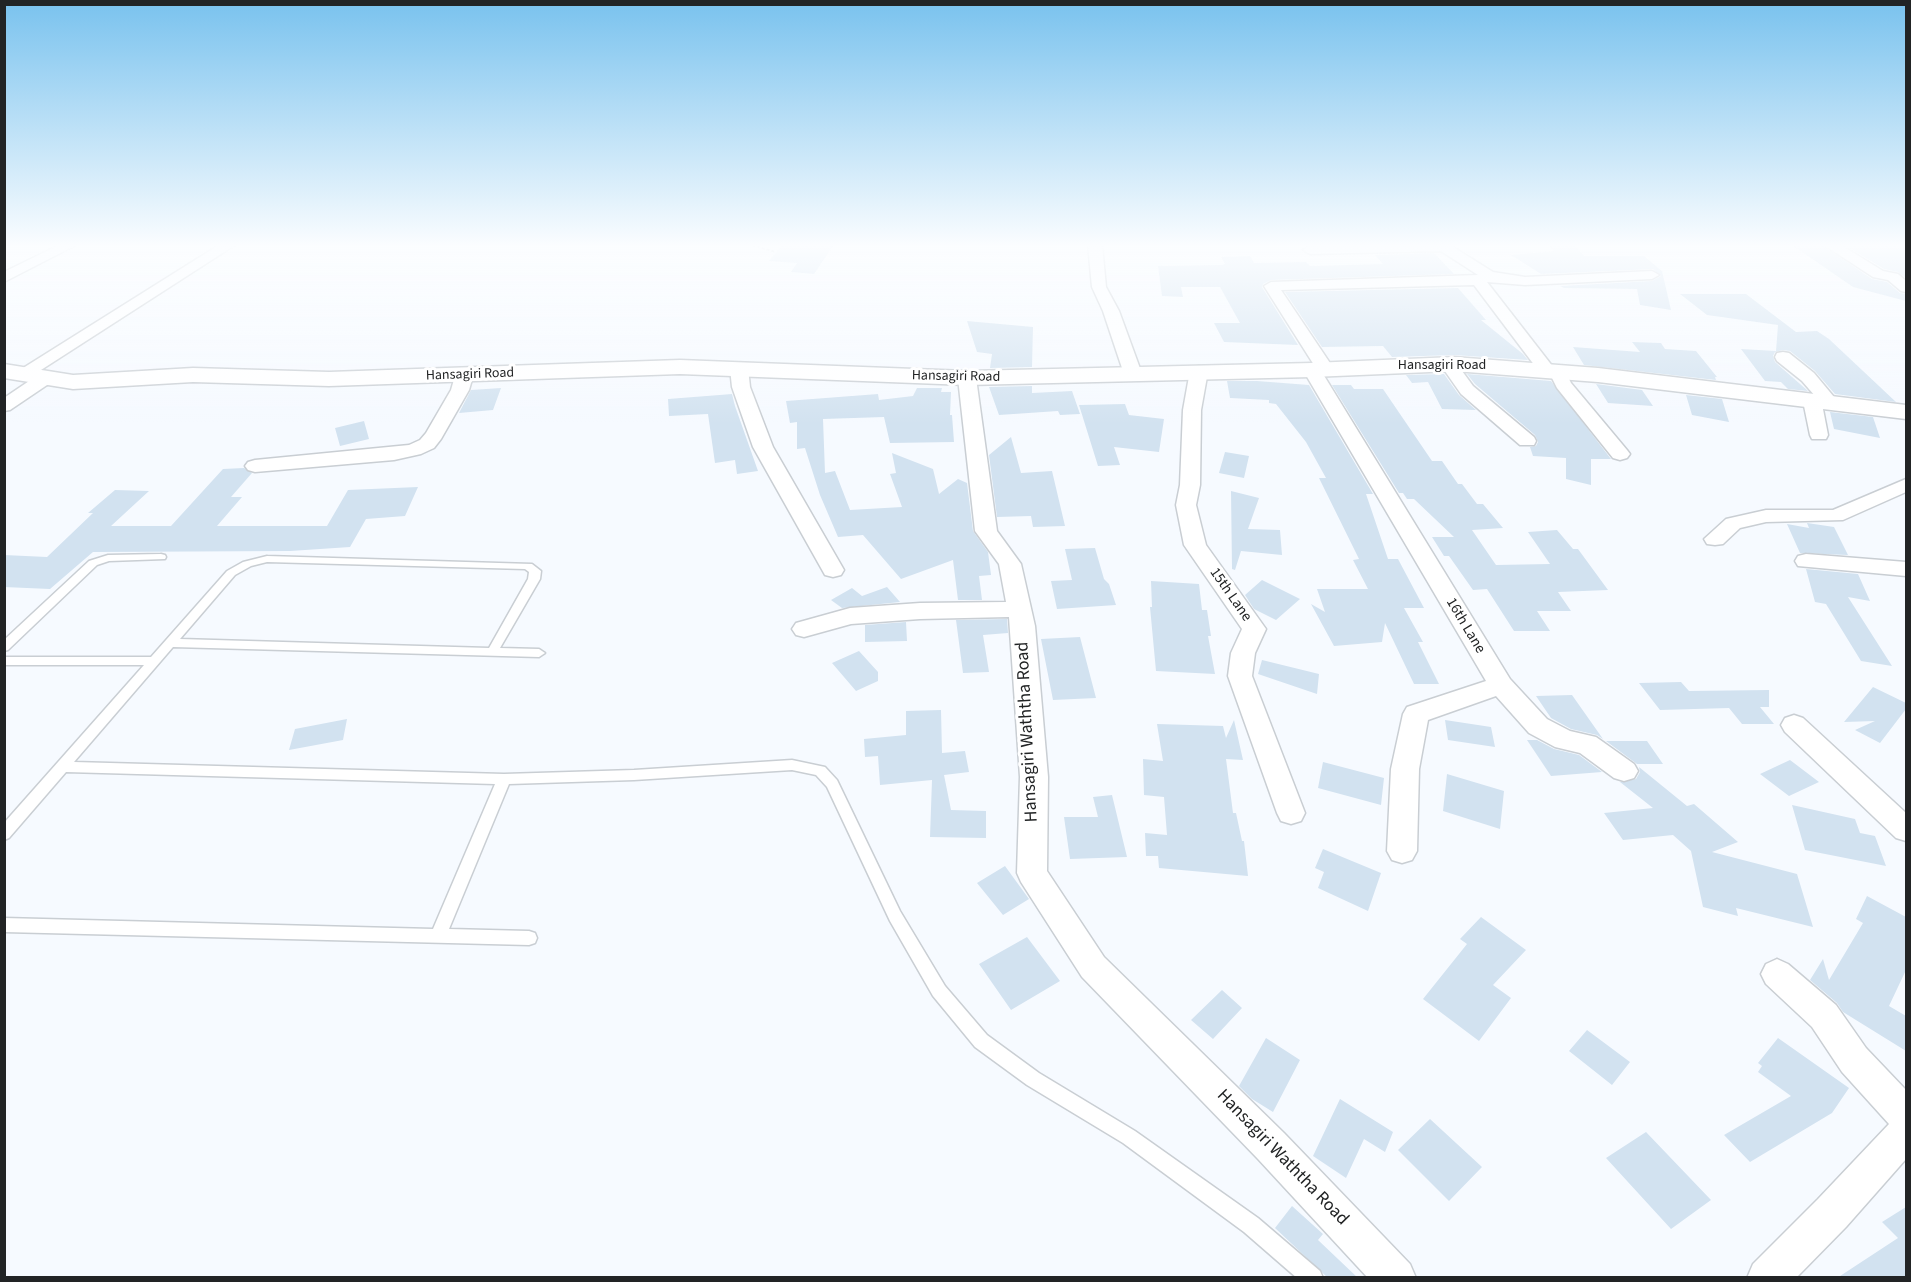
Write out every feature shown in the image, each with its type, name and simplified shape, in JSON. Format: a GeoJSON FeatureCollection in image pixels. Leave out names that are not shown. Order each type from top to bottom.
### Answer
{"type":"FeatureCollection","features":[{"type":"Feature","properties":{"kind":"street"},"geometry":{"type":"LineString","coordinates":[[4,406],[23,375],[134,305]]}},
{"type":"Feature","properties":{"kind":"street"},"geometry":{"type":"LineString","coordinates":[[1107,305],[1133,374]]}},
{"type":"Feature","properties":{"kind":"street","name":"16th Lane"},"geometry":{"type":"LineString","coordinates":[[1282,305],[1501,685],[1538,726],[1564,740],[1587,744],[1624,771]]}},
{"type":"Feature","properties":{"kind":"street"},"geometry":{"type":"LineString","coordinates":[[1504,305],[1552,371],[1620,454]]}},
{"type":"Feature","properties":{"kind":"street"},"geometry":{"type":"LineString","coordinates":[[1783,357],[1808,377],[1821,402],[1819,435]]}},
{"type":"Feature","properties":{"kind":"street"},"geometry":{"type":"LineString","coordinates":[[1448,364],[1467,390],[1527,441]]}},
{"type":"Feature","properties":{"kind":"street","name":"Hansagiri Road"},"geometry":{"type":"LineString","coordinates":[[23,375],[92,382],[193,375],[329,379],[464,376],[597,369],[739,368],[967,378],[1448,364],[1552,371],[1906,412]]}},
{"type":"Feature","properties":{"kind":"street"},"geometry":{"type":"LineString","coordinates":[[739,368],[741,387],[763,447],[833,570]]}},
{"type":"Feature","properties":{"kind":"street","name":"15th Lane"},"geometry":{"type":"LineString","coordinates":[[1199,371],[1192,410],[1190,485],[1186,505],[1195,545],[1254,629],[1243,653],[1240,676],[1291,813]]}},
{"type":"Feature","properties":{"kind":"street"},"geometry":{"type":"LineString","coordinates":[[255,466],[361,458],[414,450],[427,444],[434,435],[459,390],[464,376]]}},
{"type":"Feature","properties":{"kind":"street","name":"Hansagiri Waththa Road"},"geometry":{"type":"LineString","coordinates":[[967,378],[987,531],[1010,564],[1023,626],[1034,777],[1032,873],[1093,966],[1264,1138],[1396,1278]]}},
{"type":"Feature","properties":{"kind":"street"},"geometry":{"type":"LineString","coordinates":[[1714,539],[1733,524],[1766,516],[1836,516],[1906,485]]}},
{"type":"Feature","properties":{"kind":"street"},"geometry":{"type":"LineString","coordinates":[[1806,561],[1906,569]]}},
{"type":"Feature","properties":{"kind":"street"},"geometry":{"type":"LineString","coordinates":[[804,629],[850,616],[920,611],[1019,609]]}},
{"type":"Feature","properties":{"kind":"street"},"geometry":{"type":"LineString","coordinates":[[1402,851],[1405,769],[1416,714],[1501,685]]}},
{"type":"Feature","properties":{"kind":"street"},"geometry":{"type":"LineString","coordinates":[[1794,725],[1906,830]]}},
{"type":"Feature","properties":{"kind":"street"},"geometry":{"type":"LineString","coordinates":[[1777,974],[1824,1016],[1854,1060],[1906,1116]]}},
{"type":"Feature","properties":{"kind":"street"},"geometry":{"type":"LineString","coordinates":[[1767,1278],[1832,1213],[1906,1132]]}},
{"type":"Feature","properties":{"kind":"lane"},"geometry":{"type":"LineString","coordinates":[[4,647],[93,563],[108,558],[161,557]]}},
{"type":"Feature","properties":{"kind":"lane"},"geometry":{"type":"LineString","coordinates":[[4,834],[231,573],[247,564],[267,559],[528,566],[535,571],[534,579],[492,652]]}},
{"type":"Feature","properties":{"kind":"lane"},"geometry":{"type":"LineString","coordinates":[[171,643],[539,653]]}},
{"type":"Feature","properties":{"kind":"lane"},"geometry":{"type":"LineString","coordinates":[[4,661],[154,661]]}},
{"type":"Feature","properties":{"kind":"lane"},"geometry":{"type":"LineString","coordinates":[[62,767],[504,779],[634,776],[792,765],[820,771],[832,784],[895,916],[939,992],[981,1041],[1033,1079],[1129,1137],[1251,1225],[1313,1278]]}},
{"type":"Feature","properties":{"kind":"lane"},"geometry":{"type":"LineString","coordinates":[[439,934],[504,779]]}},
{"type":"Feature","properties":{"kind":"lane"},"geometry":{"type":"LineString","coordinates":[[4,925],[529,938]]}},
{"type":"Feature","properties":{"kind":"building"},"geometry":{"type":"Polygon","coordinates":[[[1230,305],[1273,305],[1298,345],[1224,342],[1214,323],[1240,323],[1230,305]]]}},
{"type":"Feature","properties":{"kind":"building"},"geometry":{"type":"Polygon","coordinates":[[[1294,305],[1473,305],[1486,320],[1481,320],[1528,360],[1454,355],[1392,357],[1383,346],[1322,347],[1294,305]]]}},
{"type":"Feature","properties":{"kind":"building"},"geometry":{"type":"Polygon","coordinates":[[[1640,305],[1670,305],[1671,310],[1640,305]]]}},
{"type":"Feature","properties":{"kind":"building"},"geometry":{"type":"Polygon","coordinates":[[[1694,305],[1760,305],[1796,332],[1817,331],[1829,339],[1896,402],[1835,394],[1815,371],[1790,351],[1775,352],[1773,356],[1775,362],[1808,391],[1788,389],[1781,382],[1765,381],[1741,349],[1776,351],[1778,325],[1707,315],[1694,305]]]}},
{"type":"Feature","properties":{"kind":"building"},"geometry":{"type":"Polygon","coordinates":[[[967,321],[1033,327],[1032,367],[990,368],[992,354],[977,352],[967,321]]]}},
{"type":"Feature","properties":{"kind":"building"},"geometry":{"type":"Polygon","coordinates":[[[1632,342],[1661,343],[1665,349],[1696,351],[1717,377],[1715,377],[1716,380],[1584,365],[1573,347],[1640,352],[1632,342]]]}},
{"type":"Feature","properties":{"kind":"building"},"geometry":{"type":"Polygon","coordinates":[[[1444,374],[1459,395],[1476,410],[1442,409],[1428,382],[1412,383],[1406,375],[1444,374]]]}},
{"type":"Feature","properties":{"kind":"building"},"geometry":{"type":"Polygon","coordinates":[[[1467,374],[1551,381],[1611,459],[1591,459],[1591,485],[1566,479],[1566,458],[1533,456],[1530,447],[1536,446],[1538,442],[1535,435],[1475,384],[1467,374]]]}},
{"type":"Feature","properties":{"kind":"building"},"geometry":{"type":"Polygon","coordinates":[[[1227,381],[1309,385],[1373,494],[1366,494],[1388,559],[1398,559],[1424,608],[1404,608],[1423,642],[1418,642],[1439,684],[1414,684],[1385,623],[1382,642],[1334,646],[1311,604],[1325,612],[1317,589],[1368,589],[1353,560],[1359,559],[1319,478],[1326,478],[1306,442],[1276,404],[1269,403],[1269,400],[1230,398],[1227,381]]]}},
{"type":"Feature","properties":{"kind":"building"},"geometry":{"type":"Polygon","coordinates":[[[1596,384],[1642,390],[1653,406],[1608,403],[1596,384]]]}},
{"type":"Feature","properties":{"kind":"building"},"geometry":{"type":"Polygon","coordinates":[[[1332,385],[1351,385],[1354,389],[1383,389],[1432,461],[1442,461],[1458,484],[1462,484],[1477,504],[1483,504],[1503,528],[1472,530],[1496,565],[1550,564],[1528,532],[1557,530],[1573,549],[1578,549],[1608,590],[1558,592],[1571,611],[1537,611],[1550,631],[1514,631],[1487,589],[1473,590],[1449,556],[1444,556],[1432,537],[1454,537],[1414,499],[1407,499],[1403,493],[1399,493],[1332,385]]]}},
{"type":"Feature","properties":{"kind":"building"},"geometry":{"type":"Polygon","coordinates":[[[1032,386],[1032,393],[1072,391],[1080,414],[1060,415],[1058,411],[999,415],[989,387],[1032,386]]]}},
{"type":"Feature","properties":{"kind":"building"},"geometry":{"type":"Polygon","coordinates":[[[501,388],[493,410],[459,413],[471,390],[501,388]]]}},
{"type":"Feature","properties":{"kind":"building"},"geometry":{"type":"Polygon","coordinates":[[[917,388],[942,388],[941,392],[951,392],[950,415],[952,415],[954,442],[890,443],[884,417],[823,419],[825,473],[835,471],[850,510],[902,507],[890,474],[896,473],[892,453],[933,469],[939,494],[958,479],[967,483],[973,531],[988,552],[991,575],[979,576],[982,600],[958,600],[953,560],[901,579],[863,535],[838,537],[820,495],[805,448],[797,449],[797,422],[790,423],[786,401],[878,394],[879,400],[913,396],[917,388]]]}},
{"type":"Feature","properties":{"kind":"building"},"geometry":{"type":"Polygon","coordinates":[[[732,394],[758,471],[737,474],[735,460],[715,463],[708,414],[669,416],[668,399],[732,394]]]}},
{"type":"Feature","properties":{"kind":"building"},"geometry":{"type":"Polygon","coordinates":[[[1686,395],[1722,399],[1729,422],[1692,415],[1686,395]]]}},
{"type":"Feature","properties":{"kind":"building"},"geometry":{"type":"Polygon","coordinates":[[[1125,404],[1129,415],[1164,419],[1159,452],[1114,447],[1120,465],[1098,466],[1079,405],[1125,404]]]}},
{"type":"Feature","properties":{"kind":"building"},"geometry":{"type":"Polygon","coordinates":[[[1830,412],[1873,417],[1880,438],[1834,429],[1830,412]]]}},
{"type":"Feature","properties":{"kind":"building"},"geometry":{"type":"Polygon","coordinates":[[[364,421],[369,439],[340,446],[335,428],[364,421]]]}},
{"type":"Feature","properties":{"kind":"building"},"geometry":{"type":"Polygon","coordinates":[[[1011,437],[1021,473],[1052,471],[1065,526],[1033,527],[1031,516],[997,517],[989,455],[1011,437]]]}},
{"type":"Feature","properties":{"kind":"building"},"geometry":{"type":"Polygon","coordinates":[[[1225,452],[1249,456],[1244,478],[1219,473],[1225,452]]]}},
{"type":"Feature","properties":{"kind":"building"},"geometry":{"type":"Polygon","coordinates":[[[244,468],[252,473],[231,497],[242,497],[217,526],[327,526],[348,490],[418,487],[405,516],[366,519],[350,547],[290,551],[93,552],[50,589],[4,587],[4,555],[47,557],[93,513],[88,513],[115,490],[149,491],[111,526],[171,526],[223,469],[244,468]]]}},
{"type":"Feature","properties":{"kind":"building"},"geometry":{"type":"Polygon","coordinates":[[[1231,491],[1259,498],[1248,529],[1280,530],[1282,555],[1241,551],[1235,570],[1232,569],[1231,491]]]}},
{"type":"Feature","properties":{"kind":"building"},"geometry":{"type":"Polygon","coordinates":[[[1807,523],[1834,527],[1848,555],[1800,553],[1787,524],[1809,528],[1807,523]]]}},
{"type":"Feature","properties":{"kind":"building"},"geometry":{"type":"Polygon","coordinates":[[[1095,548],[1104,579],[1109,584],[1116,605],[1057,609],[1051,581],[1072,580],[1065,549],[1095,548]]]}},
{"type":"Feature","properties":{"kind":"building"},"geometry":{"type":"Polygon","coordinates":[[[1806,569],[1858,574],[1870,601],[1848,597],[1892,666],[1861,661],[1826,604],[1815,602],[1806,569]]]}},
{"type":"Feature","properties":{"kind":"building"},"geometry":{"type":"Polygon","coordinates":[[[1262,580],[1300,599],[1276,620],[1254,609],[1245,595],[1262,580]]]}},
{"type":"Feature","properties":{"kind":"building"},"geometry":{"type":"Polygon","coordinates":[[[1151,581],[1199,584],[1202,610],[1207,610],[1211,636],[1208,636],[1215,674],[1156,671],[1150,607],[1152,607],[1151,581]]]}},
{"type":"Feature","properties":{"kind":"building"},"geometry":{"type":"Polygon","coordinates":[[[887,587],[900,602],[842,608],[831,600],[852,588],[862,596],[887,587]]]}},
{"type":"Feature","properties":{"kind":"building"},"geometry":{"type":"Polygon","coordinates":[[[1007,619],[1008,633],[983,635],[989,672],[963,673],[956,620],[1007,619]]]}},
{"type":"Feature","properties":{"kind":"building"},"geometry":{"type":"Polygon","coordinates":[[[906,622],[907,641],[865,642],[865,625],[906,622]]]}},
{"type":"Feature","properties":{"kind":"building"},"geometry":{"type":"Polygon","coordinates":[[[1080,637],[1096,698],[1053,700],[1041,639],[1080,637]]]}},
{"type":"Feature","properties":{"kind":"building"},"geometry":{"type":"Polygon","coordinates":[[[859,651],[878,672],[878,681],[856,691],[832,663],[859,651]]]}},
{"type":"Feature","properties":{"kind":"building"},"geometry":{"type":"Polygon","coordinates":[[[1262,660],[1319,674],[1317,694],[1258,674],[1262,660]]]}},
{"type":"Feature","properties":{"kind":"building"},"geometry":{"type":"Polygon","coordinates":[[[1681,682],[1689,691],[1769,690],[1769,707],[1760,707],[1774,724],[1742,724],[1729,708],[1660,710],[1639,683],[1681,682]]]}},
{"type":"Feature","properties":{"kind":"building"},"geometry":{"type":"Polygon","coordinates":[[[1873,687],[1906,703],[1906,709],[1880,743],[1855,730],[1875,721],[1844,722],[1873,687]]]}},
{"type":"Feature","properties":{"kind":"building"},"geometry":{"type":"Polygon","coordinates":[[[1572,695],[1603,739],[1597,735],[1571,729],[1551,718],[1536,696],[1572,695]]]}},
{"type":"Feature","properties":{"kind":"building"},"geometry":{"type":"Polygon","coordinates":[[[941,710],[942,753],[965,751],[969,772],[944,775],[951,810],[986,811],[986,838],[930,837],[932,780],[880,785],[878,756],[865,757],[864,739],[906,735],[906,711],[941,710]]]}},
{"type":"Feature","properties":{"kind":"building"},"geometry":{"type":"Polygon","coordinates":[[[347,719],[343,740],[289,750],[295,729],[347,719]]]}},
{"type":"Feature","properties":{"kind":"building"},"geometry":{"type":"Polygon","coordinates":[[[1234,720],[1243,760],[1226,759],[1233,813],[1236,813],[1242,841],[1244,841],[1248,876],[1159,868],[1158,856],[1146,856],[1145,833],[1167,835],[1164,797],[1144,795],[1143,759],[1163,761],[1157,724],[1223,726],[1226,738],[1234,720]]]}},
{"type":"Feature","properties":{"kind":"building"},"geometry":{"type":"Polygon","coordinates":[[[1445,720],[1491,727],[1495,747],[1448,740],[1445,720]]]}},
{"type":"Feature","properties":{"kind":"building"},"geometry":{"type":"Polygon","coordinates":[[[1527,740],[1537,740],[1554,749],[1579,755],[1602,772],[1551,776],[1527,740]]]}},
{"type":"Feature","properties":{"kind":"building"},"geometry":{"type":"Polygon","coordinates":[[[1606,741],[1647,741],[1663,764],[1637,764],[1606,741]]]}},
{"type":"Feature","properties":{"kind":"building"},"geometry":{"type":"Polygon","coordinates":[[[1790,760],[1819,782],[1789,796],[1760,774],[1790,760]]]}},
{"type":"Feature","properties":{"kind":"building"},"geometry":{"type":"Polygon","coordinates":[[[1323,762],[1384,778],[1381,805],[1318,788],[1323,762]]]}},
{"type":"Feature","properties":{"kind":"building"},"geometry":{"type":"Polygon","coordinates":[[[1639,767],[1687,806],[1694,804],[1738,842],[1712,852],[1797,874],[1813,927],[1736,908],[1738,916],[1703,907],[1691,851],[1673,835],[1623,840],[1604,813],[1653,808],[1620,782],[1636,779],[1640,772],[1639,767]]]}},
{"type":"Feature","properties":{"kind":"building"},"geometry":{"type":"Polygon","coordinates":[[[1447,774],[1504,791],[1500,829],[1443,811],[1447,774]]]}},
{"type":"Feature","properties":{"kind":"building"},"geometry":{"type":"Polygon","coordinates":[[[1112,795],[1127,857],[1070,859],[1064,817],[1098,817],[1093,797],[1112,795]]]}},
{"type":"Feature","properties":{"kind":"building"},"geometry":{"type":"Polygon","coordinates":[[[1792,805],[1855,819],[1860,833],[1875,836],[1886,866],[1805,850],[1792,805]]]}},
{"type":"Feature","properties":{"kind":"building"},"geometry":{"type":"Polygon","coordinates":[[[1323,849],[1381,873],[1368,911],[1318,888],[1324,872],[1315,868],[1323,849]]]}},
{"type":"Feature","properties":{"kind":"building"},"geometry":{"type":"Polygon","coordinates":[[[1005,866],[1029,899],[1003,915],[977,883],[1005,866]]]}},
{"type":"Feature","properties":{"kind":"building"},"geometry":{"type":"Polygon","coordinates":[[[1867,896],[1906,917],[1906,970],[1889,1006],[1906,1016],[1906,1051],[1843,1012],[1837,1003],[1810,980],[1823,959],[1829,980],[1863,923],[1856,919],[1867,896]]]}},
{"type":"Feature","properties":{"kind":"building"},"geometry":{"type":"Polygon","coordinates":[[[1481,917],[1526,950],[1493,985],[1511,998],[1479,1041],[1423,999],[1467,944],[1460,939],[1481,917]]]}},
{"type":"Feature","properties":{"kind":"building"},"geometry":{"type":"Polygon","coordinates":[[[1027,937],[1060,981],[1011,1010],[979,964],[1027,937]]]}},
{"type":"Feature","properties":{"kind":"building"},"geometry":{"type":"Polygon","coordinates":[[[1222,990],[1242,1008],[1213,1039],[1191,1020],[1222,990]]]}},
{"type":"Feature","properties":{"kind":"building"},"geometry":{"type":"Polygon","coordinates":[[[1587,1030],[1630,1062],[1612,1085],[1569,1051],[1587,1030]]]}},
{"type":"Feature","properties":{"kind":"building"},"geometry":{"type":"Polygon","coordinates":[[[1266,1038],[1300,1060],[1273,1112],[1252,1099],[1239,1086],[1266,1038]]]}},
{"type":"Feature","properties":{"kind":"building"},"geometry":{"type":"Polygon","coordinates":[[[1778,1038],[1849,1088],[1832,1113],[1750,1162],[1724,1135],[1791,1096],[1758,1072],[1762,1066],[1758,1063],[1778,1038]]]}},
{"type":"Feature","properties":{"kind":"building"},"geometry":{"type":"Polygon","coordinates":[[[1340,1099],[1393,1132],[1385,1152],[1364,1139],[1346,1178],[1313,1156],[1340,1099]]]}},
{"type":"Feature","properties":{"kind":"building"},"geometry":{"type":"Polygon","coordinates":[[[1430,1119],[1482,1167],[1449,1201],[1398,1150],[1430,1119]]]}},
{"type":"Feature","properties":{"kind":"building"},"geometry":{"type":"Polygon","coordinates":[[[1646,1132],[1711,1200],[1671,1229],[1606,1158],[1646,1132]]]}},
{"type":"Feature","properties":{"kind":"building"},"geometry":{"type":"Polygon","coordinates":[[[1292,1206],[1323,1234],[1318,1240],[1358,1278],[1328,1278],[1275,1228],[1292,1206]]]}},
{"type":"Feature","properties":{"kind":"building"},"geometry":{"type":"Polygon","coordinates":[[[1906,1207],[1906,1278],[1837,1278],[1898,1238],[1882,1222],[1906,1207]]]}}]}
